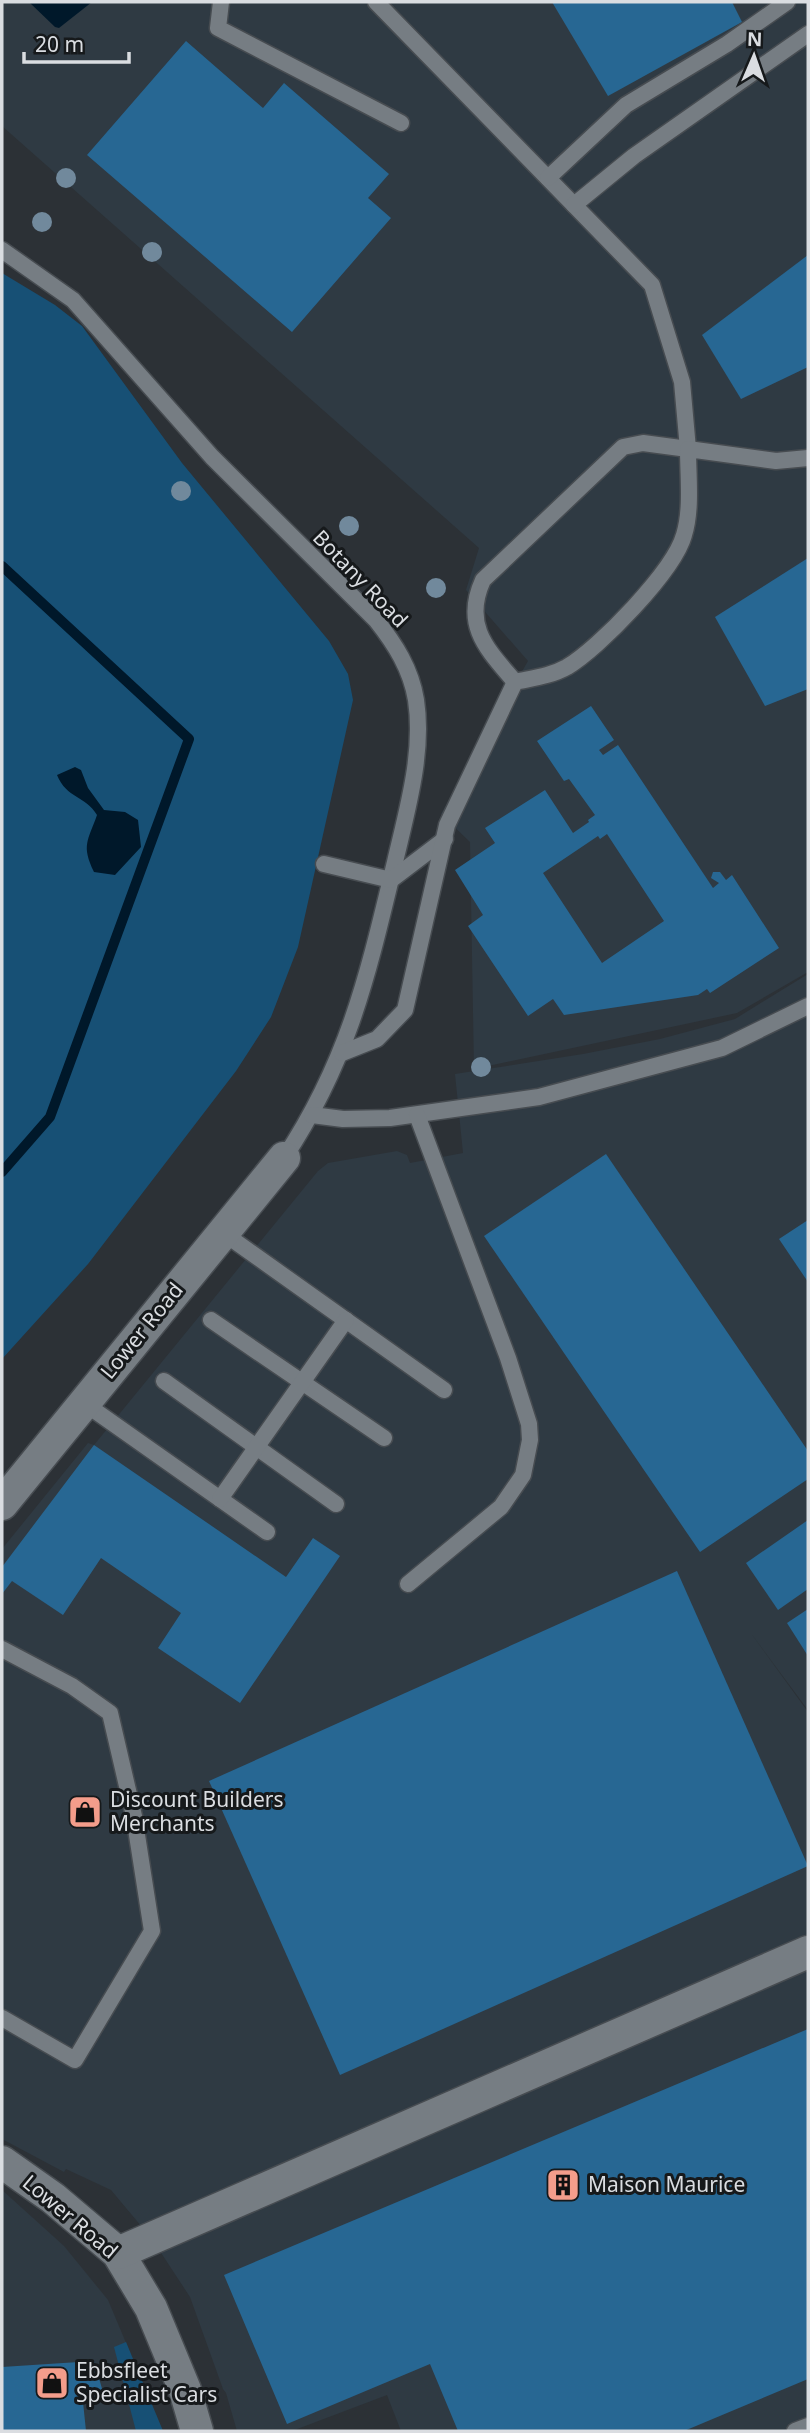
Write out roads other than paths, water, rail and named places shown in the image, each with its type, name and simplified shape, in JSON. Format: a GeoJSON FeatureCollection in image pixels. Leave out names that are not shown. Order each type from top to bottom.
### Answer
{"type":"FeatureCollection","features":[{"type":"Feature","properties":{"kind":"street","name":"Lower Road"},"geometry":{"type":"LineString","coordinates":[[2,1504],[284,1158]]}},
{"type":"Feature","properties":{"kind":"street"},"geometry":{"type":"LineString","coordinates":[[118,2253],[808,1952]]}},
{"type":"Feature","properties":{"kind":"street","name":"Lower Road"},"geometry":{"type":"LineString","coordinates":[[2,2162],[52,2198],[118,2253],[151,2308],[185,2390],[197,2431]]}},
{"type":"Feature","properties":{"kind":"lane"},"geometry":{"type":"LineString","coordinates":[[221,2],[218,28],[401,123]]}},
{"type":"Feature","properties":{"kind":"lane"},"geometry":{"type":"LineString","coordinates":[[376,2],[652,285],[682,382],[688,449],[686,527],[670,564],[638,602],[576,661],[558,672],[515,682]]}},
{"type":"Feature","properties":{"kind":"lane"},"geometry":{"type":"LineString","coordinates":[[548,178],[626,104],[727,44],[787,2]]}},
{"type":"Feature","properties":{"kind":"lane"},"geometry":{"type":"LineString","coordinates":[[574,205],[634,156],[808,34]]}},
{"type":"Feature","properties":{"kind":"lane","name":"Botany Road"},"geometry":{"type":"LineString","coordinates":[[2,250],[73,300],[212,457],[376,620],[398,650],[412,682],[418,734],[405,819],[366,982],[342,1053],[312,1115],[284,1158]]}},
{"type":"Feature","properties":{"kind":"lane"},"geometry":{"type":"LineString","coordinates":[[515,682],[480,639],[478,607],[484,580],[623,447],[643,443],[776,461],[808,458]]}},
{"type":"Feature","properties":{"kind":"lane"},"geometry":{"type":"LineString","coordinates":[[342,1053],[377,1038],[405,1010],[447,825],[515,682]]}},
{"type":"Feature","properties":{"kind":"lane"},"geometry":{"type":"LineString","coordinates":[[324,864],[391,880],[445,839]]}},
{"type":"Feature","properties":{"kind":"lane"},"geometry":{"type":"LineString","coordinates":[[312,1115],[344,1119],[417,1115],[539,1097],[722,1048],[808,1006]]}},
{"type":"Feature","properties":{"kind":"lane"},"geometry":{"type":"LineString","coordinates":[[408,1584],[501,1507],[523,1475],[530,1440],[529,1424],[508,1358],[417,1115]]}},
{"type":"Feature","properties":{"kind":"lane"},"geometry":{"type":"LineString","coordinates":[[222,1232],[444,1390]]}},
{"type":"Feature","properties":{"kind":"lane"},"geometry":{"type":"LineString","coordinates":[[211,1320],[384,1438]]}},
{"type":"Feature","properties":{"kind":"lane"},"geometry":{"type":"LineString","coordinates":[[220,1499],[346,1320]]}},
{"type":"Feature","properties":{"kind":"lane"},"geometry":{"type":"LineString","coordinates":[[164,1381],[336,1504]]}},
{"type":"Feature","properties":{"kind":"lane"},"geometry":{"type":"LineString","coordinates":[[84,1403],[267,1532]]}},
{"type":"Feature","properties":{"kind":"lane"},"geometry":{"type":"LineString","coordinates":[[2,1649],[72,1686],[110,1713],[134,1816],[152,1931],[75,2060],[2,2018]]}},
{"type":"Feature","properties":{"kind":"lane"},"geometry":{"type":"LineString","coordinates":[[795,2431],[808,2426]]}},
{"type":"Feature","properties":{"kind":"waterway"},"geometry":{"type":"LineString","coordinates":[[2,566],[189,739],[50,1117],[2,1172]]}},
{"type":"Feature","properties":{"kind":"place","name":"Discount Builders Merchants"},"geometry":{"type":"Point","coordinates":[85,1812]}},
{"type":"Feature","properties":{"kind":"place","name":"Maison Maurice"},"geometry":{"type":"Point","coordinates":[563,2185]}},
{"type":"Feature","properties":{"kind":"place","name":"Ebbsfleet Specialist Cars"},"geometry":{"type":"Point","coordinates":[52,2383]}}]}
